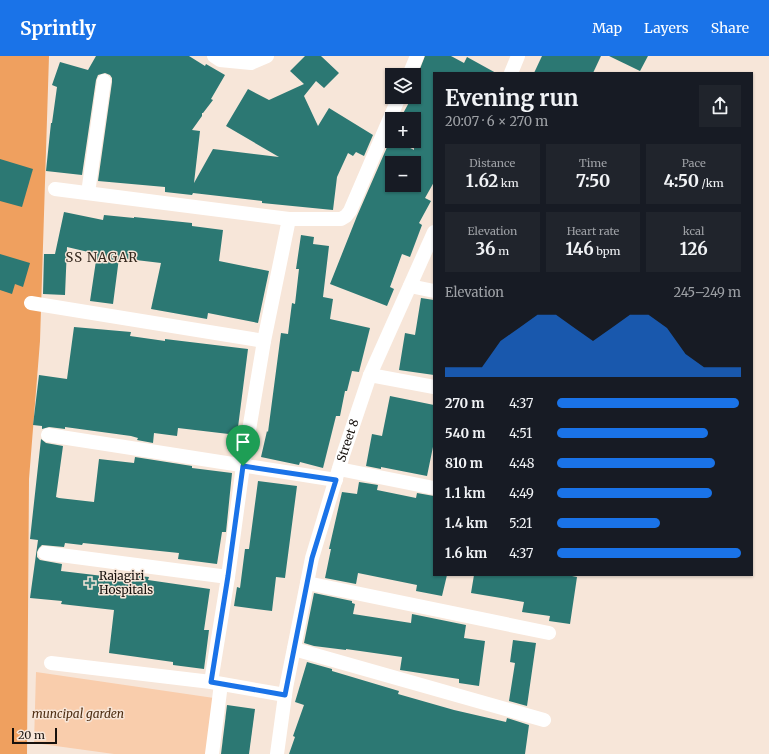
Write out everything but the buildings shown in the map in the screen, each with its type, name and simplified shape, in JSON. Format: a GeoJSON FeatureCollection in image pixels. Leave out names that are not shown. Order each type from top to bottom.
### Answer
{"type":"FeatureCollection","features":[{"type":"Feature","properties":{"kind":"street"},"geometry":{"type":"LineString","coordinates":[[214,56],[220,60],[252,63],[267,56]]}},
{"type":"Feature","properties":{"kind":"street"},"geometry":{"type":"LineString","coordinates":[[412,68],[417,56]]}},
{"type":"Feature","properties":{"kind":"street"},"geometry":{"type":"LineString","coordinates":[[511,72],[518,56]]}},
{"type":"Feature","properties":{"kind":"street"},"geometry":{"type":"LineString","coordinates":[[88,193],[104,81]]}},
{"type":"Feature","properties":{"kind":"street"},"geometry":{"type":"LineString","coordinates":[[55,189],[289,219],[341,219],[346,216],[350,210],[396,104]]}},
{"type":"Feature","properties":{"kind":"street"},"geometry":{"type":"LineString","coordinates":[[212,754],[216,683],[228,576],[243,466],[264,341],[289,219]]}},
{"type":"Feature","properties":{"kind":"street","name":"Street 8"},"geometry":{"type":"LineString","coordinates":[[277,754],[285,695],[312,558],[370,375],[433,234]]}},
{"type":"Feature","properties":{"kind":"street"},"geometry":{"type":"LineString","coordinates":[[410,286],[433,291]]}},
{"type":"Feature","properties":{"kind":"street"},"geometry":{"type":"LineString","coordinates":[[31,303],[264,341]]}},
{"type":"Feature","properties":{"kind":"street"},"geometry":{"type":"LineString","coordinates":[[370,375],[433,387]]}},
{"type":"Feature","properties":{"kind":"street"},"geometry":{"type":"LineString","coordinates":[[48,435],[243,466],[338,475],[433,488]]}},
{"type":"Feature","properties":{"kind":"street"},"geometry":{"type":"LineString","coordinates":[[44,553],[228,576]]}},
{"type":"Feature","properties":{"kind":"street"},"geometry":{"type":"LineString","coordinates":[[307,583],[549,633]]}},
{"type":"Feature","properties":{"kind":"street"},"geometry":{"type":"LineString","coordinates":[[294,650],[544,720]]}},
{"type":"Feature","properties":{"kind":"street"},"geometry":{"type":"LineString","coordinates":[[52,664],[216,683],[285,695]]}},
{"type":"Feature","properties":{"kind":"green space","name":"muncipal garden"},"geometry":{"type":"Polygon","coordinates":[[[36,672],[214,698],[206,754],[114,754],[34,743],[36,672]]]}},
{"type":"Feature","properties":{"kind":"shaded area"},"geometry":{"type":"Polygon","coordinates":[[[0,56],[49,56],[40,341],[29,479],[27,754],[0,754],[0,56]]]}},
{"type":"Feature","properties":{"kind":"place","name":"Rajagiri Hospitals"},"geometry":{"type":"Point","coordinates":[90,583]}},
{"type":"Feature","properties":{"kind":"district","name":"SS NAGAR"},"geometry":{"type":"Point","coordinates":[102,257]}},
{"type":"Feature","properties":{"kind":"route"},"geometry":{"type":"LineString","coordinates":[[243,466],[336,480],[312,558],[285,695],[211,682],[228,576],[243,466]]}}]}
